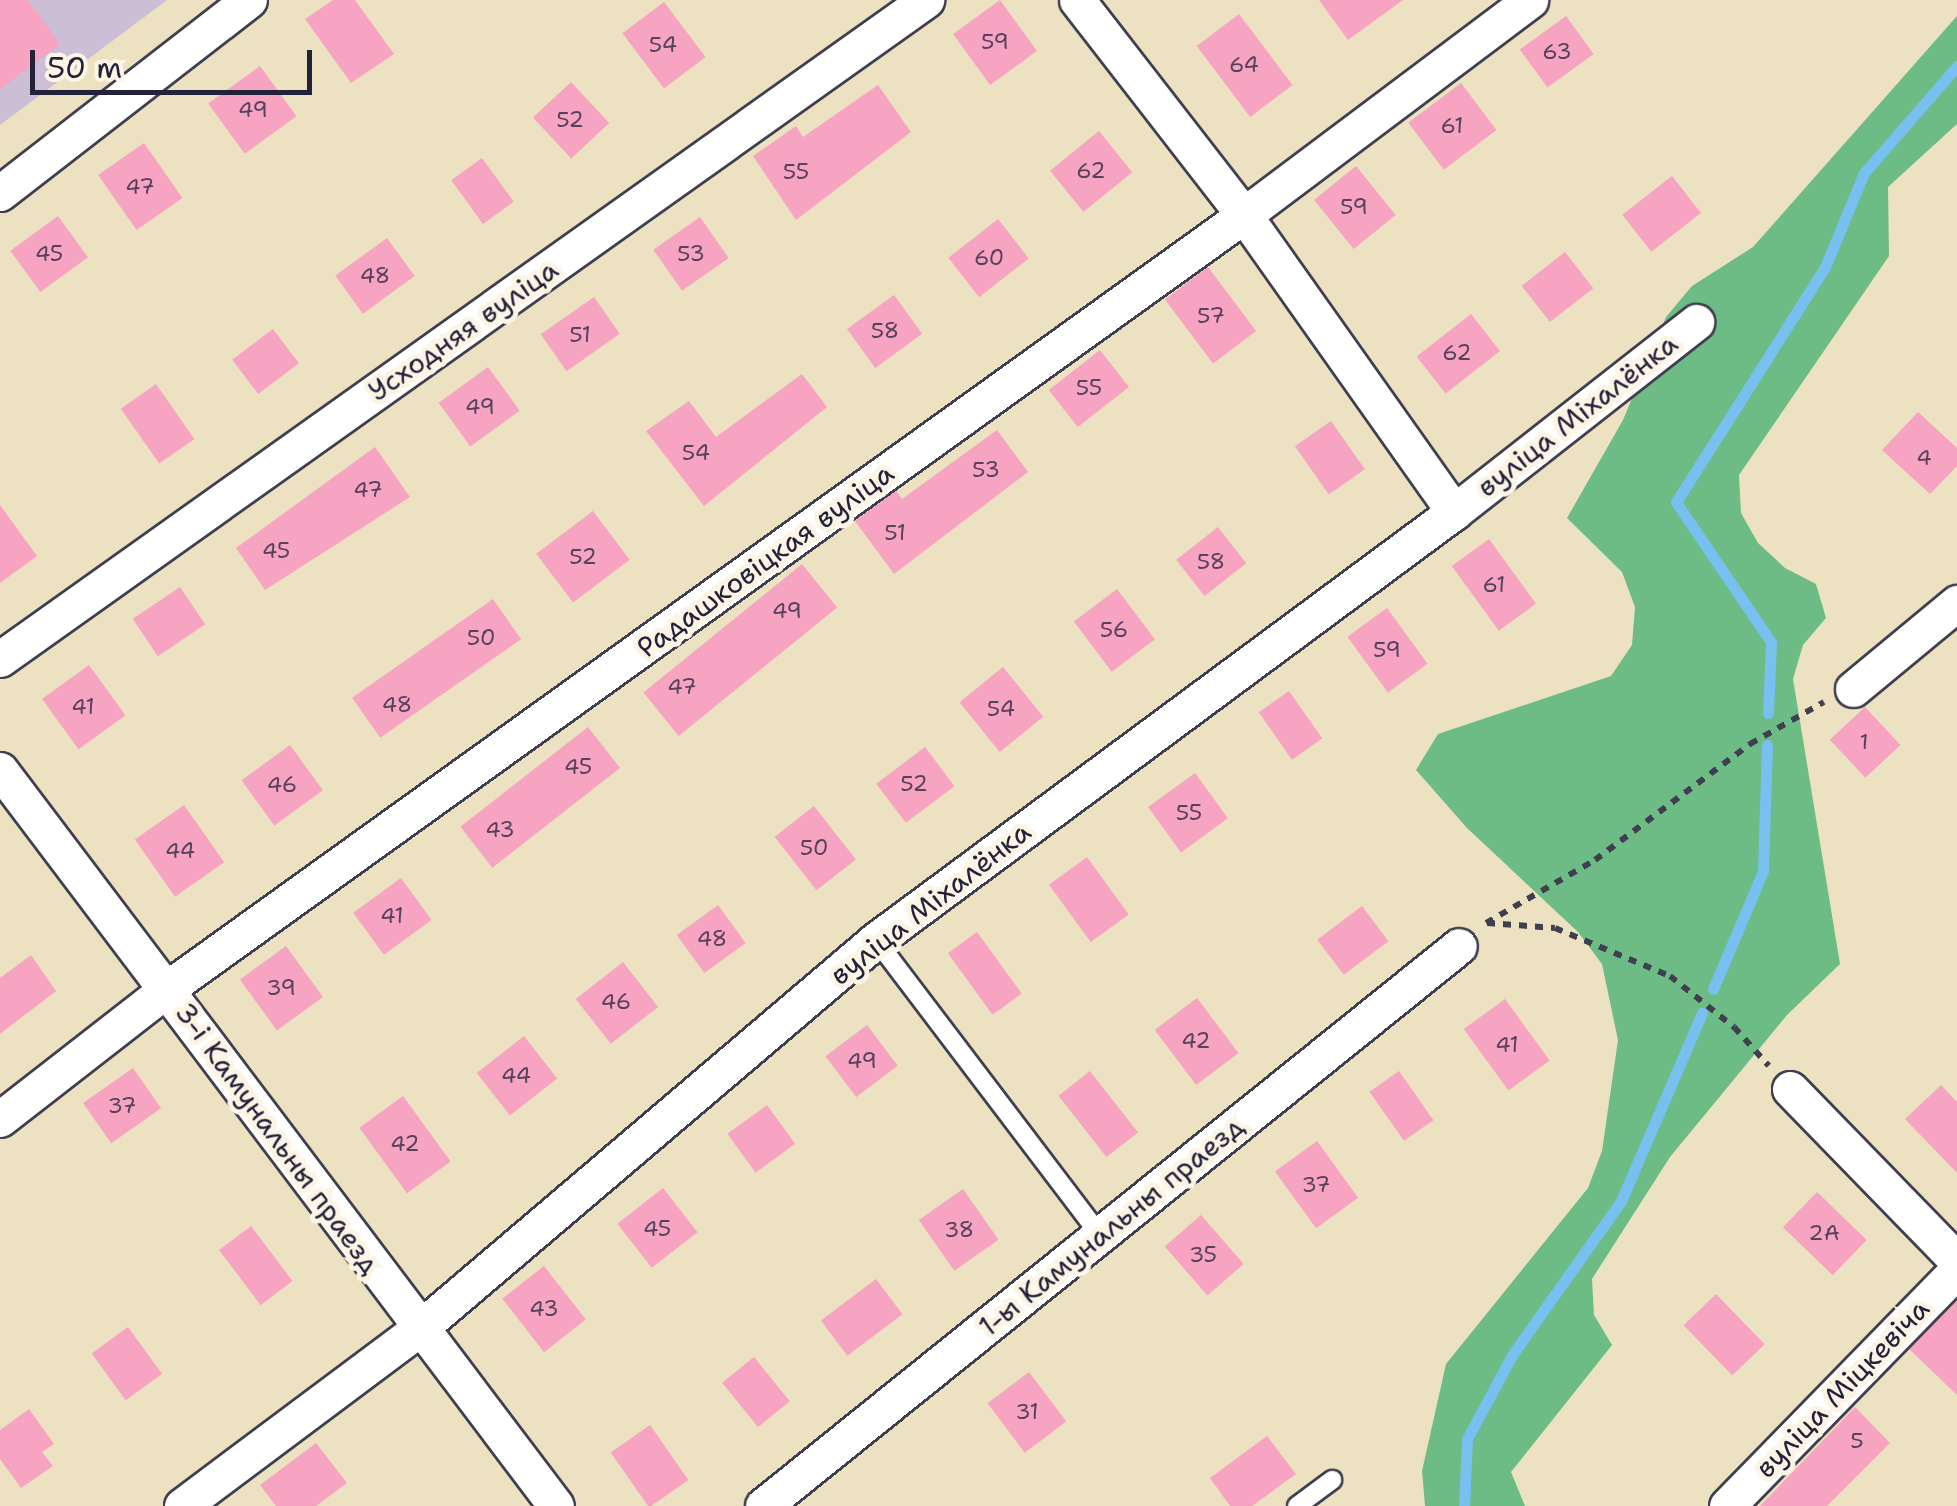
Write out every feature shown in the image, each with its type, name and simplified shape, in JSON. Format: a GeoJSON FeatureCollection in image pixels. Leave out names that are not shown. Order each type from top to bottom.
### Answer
{"type":"FeatureCollection","features":[{"type":"Feature","properties":{"kind":"street"},"geometry":{"type":"LineString","coordinates":[[0,193],[250,0]]}},
{"type":"Feature","properties":{"kind":"street","name":"Усходняя вуліца"},"geometry":{"type":"LineString","coordinates":[[0,660],[926,0]]}},
{"type":"Feature","properties":{"kind":"street"},"geometry":{"type":"LineString","coordinates":[[1077,0],[1244,215],[1454,512]]}},
{"type":"Feature","properties":{"kind":"street","name":"Радашковіцкая вуліца"},"geometry":{"type":"LineString","coordinates":[[0,1119],[168,988],[1244,215],[1530,0]]}},
{"type":"Feature","properties":{"kind":"street","name":"вуліца Міхалёнка"},"geometry":{"type":"LineString","coordinates":[[182,1506],[419,1330],[876,940],[1454,512],[1696,322]]}},
{"type":"Feature","properties":{"kind":"street"},"geometry":{"type":"LineString","coordinates":[[1853,689],[1957,604]]}},
{"type":"Feature","properties":{"kind":"street","name":"3-і Камунальны праезд"},"geometry":{"type":"LineString","coordinates":[[0,770],[168,988],[419,1330],[556,1506]]}},
{"type":"Feature","properties":{"kind":"street","name":"1-ы Камунальны праезд"},"geometry":{"type":"LineString","coordinates":[[763,1506],[1473,934]]}},
{"type":"Feature","properties":{"kind":"street"},"geometry":{"type":"LineString","coordinates":[[1790,1089],[1957,1261]]}},
{"type":"Feature","properties":{"kind":"street","name":"вуліца Міцкевіча"},"geometry":{"type":"LineString","coordinates":[[1727,1506],[1957,1270]]}},
{"type":"Feature","properties":{"kind":"lane"},"geometry":{"type":"LineString","coordinates":[[876,940],[1100,1235]]}},
{"type":"Feature","properties":{"kind":"lane"},"geometry":{"type":"LineString","coordinates":[[1297,1506],[1332,1480]]}},
{"type":"Feature","properties":{"kind":"path"},"geometry":{"type":"LineString","coordinates":[[1473,934],[1595,860],[1750,744],[1853,689]]}},
{"type":"Feature","properties":{"kind":"path"},"geometry":{"type":"LineString","coordinates":[[1473,934],[1555,928],[1670,976],[1734,1026],[1790,1089]]}},
{"type":"Feature","properties":{"kind":"shaded area"},"geometry":{"type":"Polygon","coordinates":[[[0,0],[167,0],[0,125],[0,0]]]}},
{"type":"Feature","properties":{"kind":"green space"},"geometry":{"type":"Polygon","coordinates":[[[1957,16],[1957,124],[1888,187],[1889,256],[1739,475],[1741,513],[1758,543],[1785,568],[1816,584],[1826,618],[1803,645],[1793,679],[1840,964],[1787,1015],[1670,1157],[1592,1279],[1594,1315],[1612,1345],[1511,1472],[1525,1506],[1425,1506],[1422,1471],[1446,1364],[1588,1188],[1602,1151],[1618,1040],[1602,964],[1578,932],[1467,828],[1416,770],[1438,734],[1611,676],[1632,645],[1635,607],[1622,572],[1567,518],[1623,420],[1666,317],[1692,286],[1753,247],[1957,16]]]}},
{"type":"Feature","properties":{"kind":"building"},"geometry":{"type":"Polygon","coordinates":[[[0,0],[28,0],[60,44],[0,89],[0,0]]]}},
{"type":"Feature","properties":{"kind":"building"},"geometry":{"type":"Polygon","coordinates":[[[333,0],[355,0],[394,54],[351,83],[305,19],[333,0]]]}},
{"type":"Feature","properties":{"kind":"building"},"geometry":{"type":"Polygon","coordinates":[[[1000,0],[1037,51],[990,85],[953,34],[1000,0]]]}},
{"type":"Feature","properties":{"kind":"building"},"geometry":{"type":"Polygon","coordinates":[[[1319,0],[1403,0],[1348,40],[1319,0]]]}},
{"type":"Feature","properties":{"kind":"building"},"geometry":{"type":"Polygon","coordinates":[[[664,2],[706,57],[664,88],[622,33],[664,2]]]}},
{"type":"Feature","properties":{"kind":"building"},"geometry":{"type":"Polygon","coordinates":[[[1239,14],[1293,85],[1250,117],[1197,46],[1239,14]]]}},
{"type":"Feature","properties":{"kind":"building"},"geometry":{"type":"Polygon","coordinates":[[[1566,16],[1594,54],[1548,88],[1520,50],[1566,16]]]}},
{"type":"Feature","properties":{"kind":"building"},"geometry":{"type":"Polygon","coordinates":[[[260,66],[296,116],[245,154],[208,104],[260,66]]]}},
{"type":"Feature","properties":{"kind":"building"},"geometry":{"type":"Polygon","coordinates":[[[571,82],[609,123],[571,158],[533,117],[571,82]]]}},
{"type":"Feature","properties":{"kind":"building"},"geometry":{"type":"Polygon","coordinates":[[[1461,83],[1497,130],[1444,170],[1408,123],[1461,83]]]}},
{"type":"Feature","properties":{"kind":"building"},"geometry":{"type":"Polygon","coordinates":[[[878,85],[911,132],[796,220],[753,156],[796,126],[803,137],[878,85]]]}},
{"type":"Feature","properties":{"kind":"building"},"geometry":{"type":"Polygon","coordinates":[[[1099,131],[1132,172],[1083,212],[1050,171],[1099,131]]]}},
{"type":"Feature","properties":{"kind":"building"},"geometry":{"type":"Polygon","coordinates":[[[144,143],[182,198],[137,230],[98,175],[144,143]]]}},
{"type":"Feature","properties":{"kind":"building"},"geometry":{"type":"Polygon","coordinates":[[[482,158],[514,202],[483,224],[451,180],[482,158]]]}},
{"type":"Feature","properties":{"kind":"building"},"geometry":{"type":"Polygon","coordinates":[[[1356,166],[1396,215],[1354,249],[1314,200],[1356,166]]]}},
{"type":"Feature","properties":{"kind":"building"},"geometry":{"type":"Polygon","coordinates":[[[1672,176],[1701,213],[1651,252],[1622,215],[1672,176]]]}},
{"type":"Feature","properties":{"kind":"building"},"geometry":{"type":"Polygon","coordinates":[[[58,216],[88,257],[40,292],[10,251],[58,216]]]}},
{"type":"Feature","properties":{"kind":"building"},"geometry":{"type":"Polygon","coordinates":[[[700,217],[729,258],[682,291],[653,250],[700,217]]]}},
{"type":"Feature","properties":{"kind":"building"},"geometry":{"type":"Polygon","coordinates":[[[998,219],[1029,258],[979,297],[948,258],[998,219]]]}},
{"type":"Feature","properties":{"kind":"building"},"geometry":{"type":"Polygon","coordinates":[[[387,238],[415,276],[363,314],[335,276],[387,238]]]}},
{"type":"Feature","properties":{"kind":"building"},"geometry":{"type":"Polygon","coordinates":[[[1565,252],[1593,288],[1550,322],[1522,286],[1565,252]]]}},
{"type":"Feature","properties":{"kind":"building"},"geometry":{"type":"Polygon","coordinates":[[[1208,267],[1256,331],[1213,363],[1165,299],[1208,267]]]}},
{"type":"Feature","properties":{"kind":"building"},"geometry":{"type":"Polygon","coordinates":[[[894,295],[922,334],[875,368],[847,329],[894,295]]]}},
{"type":"Feature","properties":{"kind":"building"},"geometry":{"type":"Polygon","coordinates":[[[594,297],[620,334],[567,371],[541,334],[594,297]]]}},
{"type":"Feature","properties":{"kind":"building"},"geometry":{"type":"Polygon","coordinates":[[[1471,314],[1500,351],[1446,394],[1417,356],[1471,314]]]}},
{"type":"Feature","properties":{"kind":"building"},"geometry":{"type":"Polygon","coordinates":[[[273,329],[299,363],[258,394],[232,360],[273,329]]]}},
{"type":"Feature","properties":{"kind":"building"},"geometry":{"type":"Polygon","coordinates":[[[1100,350],[1129,387],[1078,427],[1049,390],[1100,350]]]}},
{"type":"Feature","properties":{"kind":"building"},"geometry":{"type":"Polygon","coordinates":[[[488,367],[520,411],[470,447],[439,403],[488,367]]]}},
{"type":"Feature","properties":{"kind":"building"},"geometry":{"type":"Polygon","coordinates":[[[802,374],[827,407],[704,506],[646,431],[689,401],[716,437],[802,374]]]}},
{"type":"Feature","properties":{"kind":"building"},"geometry":{"type":"Polygon","coordinates":[[[156,384],[194,439],[159,464],[121,409],[156,384]]]}},
{"type":"Feature","properties":{"kind":"building"},"geometry":{"type":"Polygon","coordinates":[[[1918,412],[1957,448],[1957,466],[1930,494],[1882,450],[1918,412]]]}},
{"type":"Feature","properties":{"kind":"building"},"geometry":{"type":"Polygon","coordinates":[[[1331,421],[1365,469],[1329,495],[1295,446],[1331,421]]]}},
{"type":"Feature","properties":{"kind":"building"},"geometry":{"type":"Polygon","coordinates":[[[997,430],[1028,472],[894,574],[855,521],[896,491],[902,499],[997,430]]]}},
{"type":"Feature","properties":{"kind":"building"},"geometry":{"type":"Polygon","coordinates":[[[375,447],[410,497],[265,590],[236,548],[375,447]]]}},
{"type":"Feature","properties":{"kind":"building"},"geometry":{"type":"Polygon","coordinates":[[[0,505],[37,556],[0,583],[0,505]]]}},
{"type":"Feature","properties":{"kind":"building"},"geometry":{"type":"Polygon","coordinates":[[[593,511],[630,560],[573,602],[536,554],[593,511]]]}},
{"type":"Feature","properties":{"kind":"building"},"geometry":{"type":"Polygon","coordinates":[[[1218,527],[1246,563],[1205,596],[1176,560],[1218,527]]]}},
{"type":"Feature","properties":{"kind":"building"},"geometry":{"type":"Polygon","coordinates":[[[1489,539],[1536,604],[1499,631],[1452,566],[1489,539]]]}},
{"type":"Feature","properties":{"kind":"building"},"geometry":{"type":"Polygon","coordinates":[[[802,564],[837,608],[679,736],[643,692],[802,564]]]}},
{"type":"Feature","properties":{"kind":"building"},"geometry":{"type":"Polygon","coordinates":[[[180,587],[205,624],[158,656],[133,619],[180,587]]]}},
{"type":"Feature","properties":{"kind":"building"},"geometry":{"type":"Polygon","coordinates":[[[1117,589],[1155,639],[1112,672],[1074,621],[1117,589]]]}},
{"type":"Feature","properties":{"kind":"building"},"geometry":{"type":"Polygon","coordinates":[[[493,599],[521,639],[380,738],[352,698],[493,599]]]}},
{"type":"Feature","properties":{"kind":"building"},"geometry":{"type":"Polygon","coordinates":[[[1387,608],[1428,664],[1388,693],[1347,637],[1387,608]]]}},
{"type":"Feature","properties":{"kind":"building"},"geometry":{"type":"Polygon","coordinates":[[[89,665],[125,715],[79,749],[42,699],[89,665]]]}},
{"type":"Feature","properties":{"kind":"building"},"geometry":{"type":"Polygon","coordinates":[[[1003,667],[1043,717],[1000,752],[959,702],[1003,667]]]}},
{"type":"Feature","properties":{"kind":"building"},"geometry":{"type":"Polygon","coordinates":[[[1289,691],[1322,739],[1292,760],[1259,712],[1289,691]]]}},
{"type":"Feature","properties":{"kind":"building"},"geometry":{"type":"Polygon","coordinates":[[[1865,707],[1900,745],[1865,778],[1830,740],[1865,707]]]}},
{"type":"Feature","properties":{"kind":"building"},"geometry":{"type":"Polygon","coordinates":[[[588,727],[620,768],[492,868],[460,827],[588,727]]]}},
{"type":"Feature","properties":{"kind":"building"},"geometry":{"type":"Polygon","coordinates":[[[290,745],[323,790],[274,826],[241,780],[290,745]]]}},
{"type":"Feature","properties":{"kind":"building"},"geometry":{"type":"Polygon","coordinates":[[[925,747],[954,786],[906,823],[876,784],[925,747]]]}},
{"type":"Feature","properties":{"kind":"building"},"geometry":{"type":"Polygon","coordinates":[[[1195,773],[1228,818],[1181,852],[1148,807],[1195,773]]]}},
{"type":"Feature","properties":{"kind":"building"},"geometry":{"type":"Polygon","coordinates":[[[184,805],[224,862],[175,897],[135,839],[184,805]]]}},
{"type":"Feature","properties":{"kind":"building"},"geometry":{"type":"Polygon","coordinates":[[[814,806],[856,860],[816,890],[775,837],[814,806]]]}},
{"type":"Feature","properties":{"kind":"building"},"geometry":{"type":"Polygon","coordinates":[[[1087,857],[1129,914],[1091,942],[1049,885],[1087,857]]]}},
{"type":"Feature","properties":{"kind":"building"},"geometry":{"type":"Polygon","coordinates":[[[401,878],[432,920],[384,955],[353,913],[401,878]]]}},
{"type":"Feature","properties":{"kind":"building"},"geometry":{"type":"Polygon","coordinates":[[[718,905],[746,943],[704,973],[677,935],[718,905]]]}},
{"type":"Feature","properties":{"kind":"building"},"geometry":{"type":"Polygon","coordinates":[[[1362,906],[1388,941],[1344,975],[1317,940],[1362,906]]]}},
{"type":"Feature","properties":{"kind":"building"},"geometry":{"type":"Polygon","coordinates":[[[977,932],[1022,993],[993,1015],[948,953],[977,932]]]}},
{"type":"Feature","properties":{"kind":"building"},"geometry":{"type":"Polygon","coordinates":[[[286,946],[323,997],[277,1030],[240,980],[286,946]]]}},
{"type":"Feature","properties":{"kind":"building"},"geometry":{"type":"Polygon","coordinates":[[[31,955],[56,991],[0,1034],[0,978],[31,955]]]}},
{"type":"Feature","properties":{"kind":"building"},"geometry":{"type":"Polygon","coordinates":[[[623,962],[658,1007],[611,1044],[576,999],[623,962]]]}},
{"type":"Feature","properties":{"kind":"building"},"geometry":{"type":"Polygon","coordinates":[[[1197,998],[1239,1053],[1196,1085],[1155,1030],[1197,998]]]}},
{"type":"Feature","properties":{"kind":"building"},"geometry":{"type":"Polygon","coordinates":[[[1505,999],[1550,1060],[1508,1090],[1464,1029],[1505,999]]]}},
{"type":"Feature","properties":{"kind":"building"},"geometry":{"type":"Polygon","coordinates":[[[867,1025],[898,1066],[856,1097],[825,1056],[867,1025]]]}},
{"type":"Feature","properties":{"kind":"building"},"geometry":{"type":"Polygon","coordinates":[[[524,1036],[557,1079],[510,1115],[477,1073],[524,1036]]]}},
{"type":"Feature","properties":{"kind":"building"},"geometry":{"type":"Polygon","coordinates":[[[133,1068],[161,1108],[111,1143],[83,1103],[133,1068]]]}},
{"type":"Feature","properties":{"kind":"building"},"geometry":{"type":"Polygon","coordinates":[[[1090,1071],[1138,1132],[1107,1157],[1058,1096],[1090,1071]]]}},
{"type":"Feature","properties":{"kind":"building"},"geometry":{"type":"Polygon","coordinates":[[[1399,1071],[1433,1120],[1404,1141],[1370,1092],[1399,1071]]]}},
{"type":"Feature","properties":{"kind":"building"},"geometry":{"type":"Polygon","coordinates":[[[1941,1085],[1957,1102],[1957,1173],[1905,1119],[1941,1085]]]}},
{"type":"Feature","properties":{"kind":"building"},"geometry":{"type":"Polygon","coordinates":[[[403,1096],[451,1162],[407,1193],[359,1128],[403,1096]]]}},
{"type":"Feature","properties":{"kind":"building"},"geometry":{"type":"Polygon","coordinates":[[[767,1105],[795,1144],[756,1173],[727,1134],[767,1105]]]}},
{"type":"Feature","properties":{"kind":"building"},"geometry":{"type":"Polygon","coordinates":[[[1317,1141],[1358,1198],[1316,1228],[1275,1172],[1317,1141]]]}},
{"type":"Feature","properties":{"kind":"building"},"geometry":{"type":"Polygon","coordinates":[[[663,1188],[697,1232],[652,1268],[617,1224],[663,1188]]]}},
{"type":"Feature","properties":{"kind":"building"},"geometry":{"type":"Polygon","coordinates":[[[963,1189],[999,1240],[954,1271],[919,1220],[963,1189]]]}},
{"type":"Feature","properties":{"kind":"building"},"geometry":{"type":"Polygon","coordinates":[[[1817,1192],[1867,1240],[1833,1275],[1783,1227],[1817,1192]]]}},
{"type":"Feature","properties":{"kind":"building"},"geometry":{"type":"Polygon","coordinates":[[[1201,1215],[1244,1264],[1207,1296],[1165,1246],[1201,1215]]]}},
{"type":"Feature","properties":{"kind":"building"},"geometry":{"type":"Polygon","coordinates":[[[251,1226],[293,1281],[261,1305],[219,1250],[251,1226]]]}},
{"type":"Feature","properties":{"kind":"building"},"geometry":{"type":"Polygon","coordinates":[[[544,1266],[586,1320],[544,1352],[502,1299],[544,1266]]]}},
{"type":"Feature","properties":{"kind":"building"},"geometry":{"type":"Polygon","coordinates":[[[876,1279],[902,1314],[847,1356],[821,1321],[876,1279]]]}},
{"type":"Feature","properties":{"kind":"building"},"geometry":{"type":"Polygon","coordinates":[[[1716,1294],[1765,1344],[1732,1376],[1684,1325],[1716,1294]]]}},
{"type":"Feature","properties":{"kind":"building"},"geometry":{"type":"Polygon","coordinates":[[[1957,1300],[1957,1395],[1909,1349],[1957,1300]]]}},
{"type":"Feature","properties":{"kind":"building"},"geometry":{"type":"Polygon","coordinates":[[[128,1327],[162,1374],[126,1400],[92,1353],[128,1327]]]}},
{"type":"Feature","properties":{"kind":"building"},"geometry":{"type":"Polygon","coordinates":[[[754,1357],[790,1401],[758,1427],[722,1383],[754,1357]]]}},
{"type":"Feature","properties":{"kind":"building"},"geometry":{"type":"Polygon","coordinates":[[[1029,1372],[1066,1422],[1025,1453],[987,1403],[1029,1372]]]}},
{"type":"Feature","properties":{"kind":"building"},"geometry":{"type":"Polygon","coordinates":[[[1855,1407],[1890,1443],[1827,1506],[1760,1506],[1855,1407]]]}},
{"type":"Feature","properties":{"kind":"building"},"geometry":{"type":"Polygon","coordinates":[[[29,1409],[54,1444],[42,1452],[53,1466],[21,1488],[0,1459],[0,1430],[29,1409]]]}},
{"type":"Feature","properties":{"kind":"building"},"geometry":{"type":"Polygon","coordinates":[[[650,1425],[688,1480],[648,1506],[611,1453],[650,1425]]]}},
{"type":"Feature","properties":{"kind":"building"},"geometry":{"type":"Polygon","coordinates":[[[1267,1436],[1296,1474],[1252,1506],[1230,1506],[1210,1478],[1267,1436]]]}},
{"type":"Feature","properties":{"kind":"building"},"geometry":{"type":"Polygon","coordinates":[[[316,1443],[347,1483],[316,1506],[276,1506],[260,1485],[316,1443]]]}},
{"type":"Feature","properties":{"kind":"waterway"},"geometry":{"type":"LineString","coordinates":[[1768,713],[1771,642],[1676,502],[1825,267],[1864,173],[1957,66]]}},
{"type":"Feature","properties":{"kind":"waterway"},"geometry":{"type":"LineString","coordinates":[[1713,989],[1763,871],[1767,745]]}},
{"type":"Feature","properties":{"kind":"waterway"},"geometry":{"type":"LineString","coordinates":[[1464,1506],[1467,1439],[1512,1355],[1621,1201],[1702,1013]]}}]}
